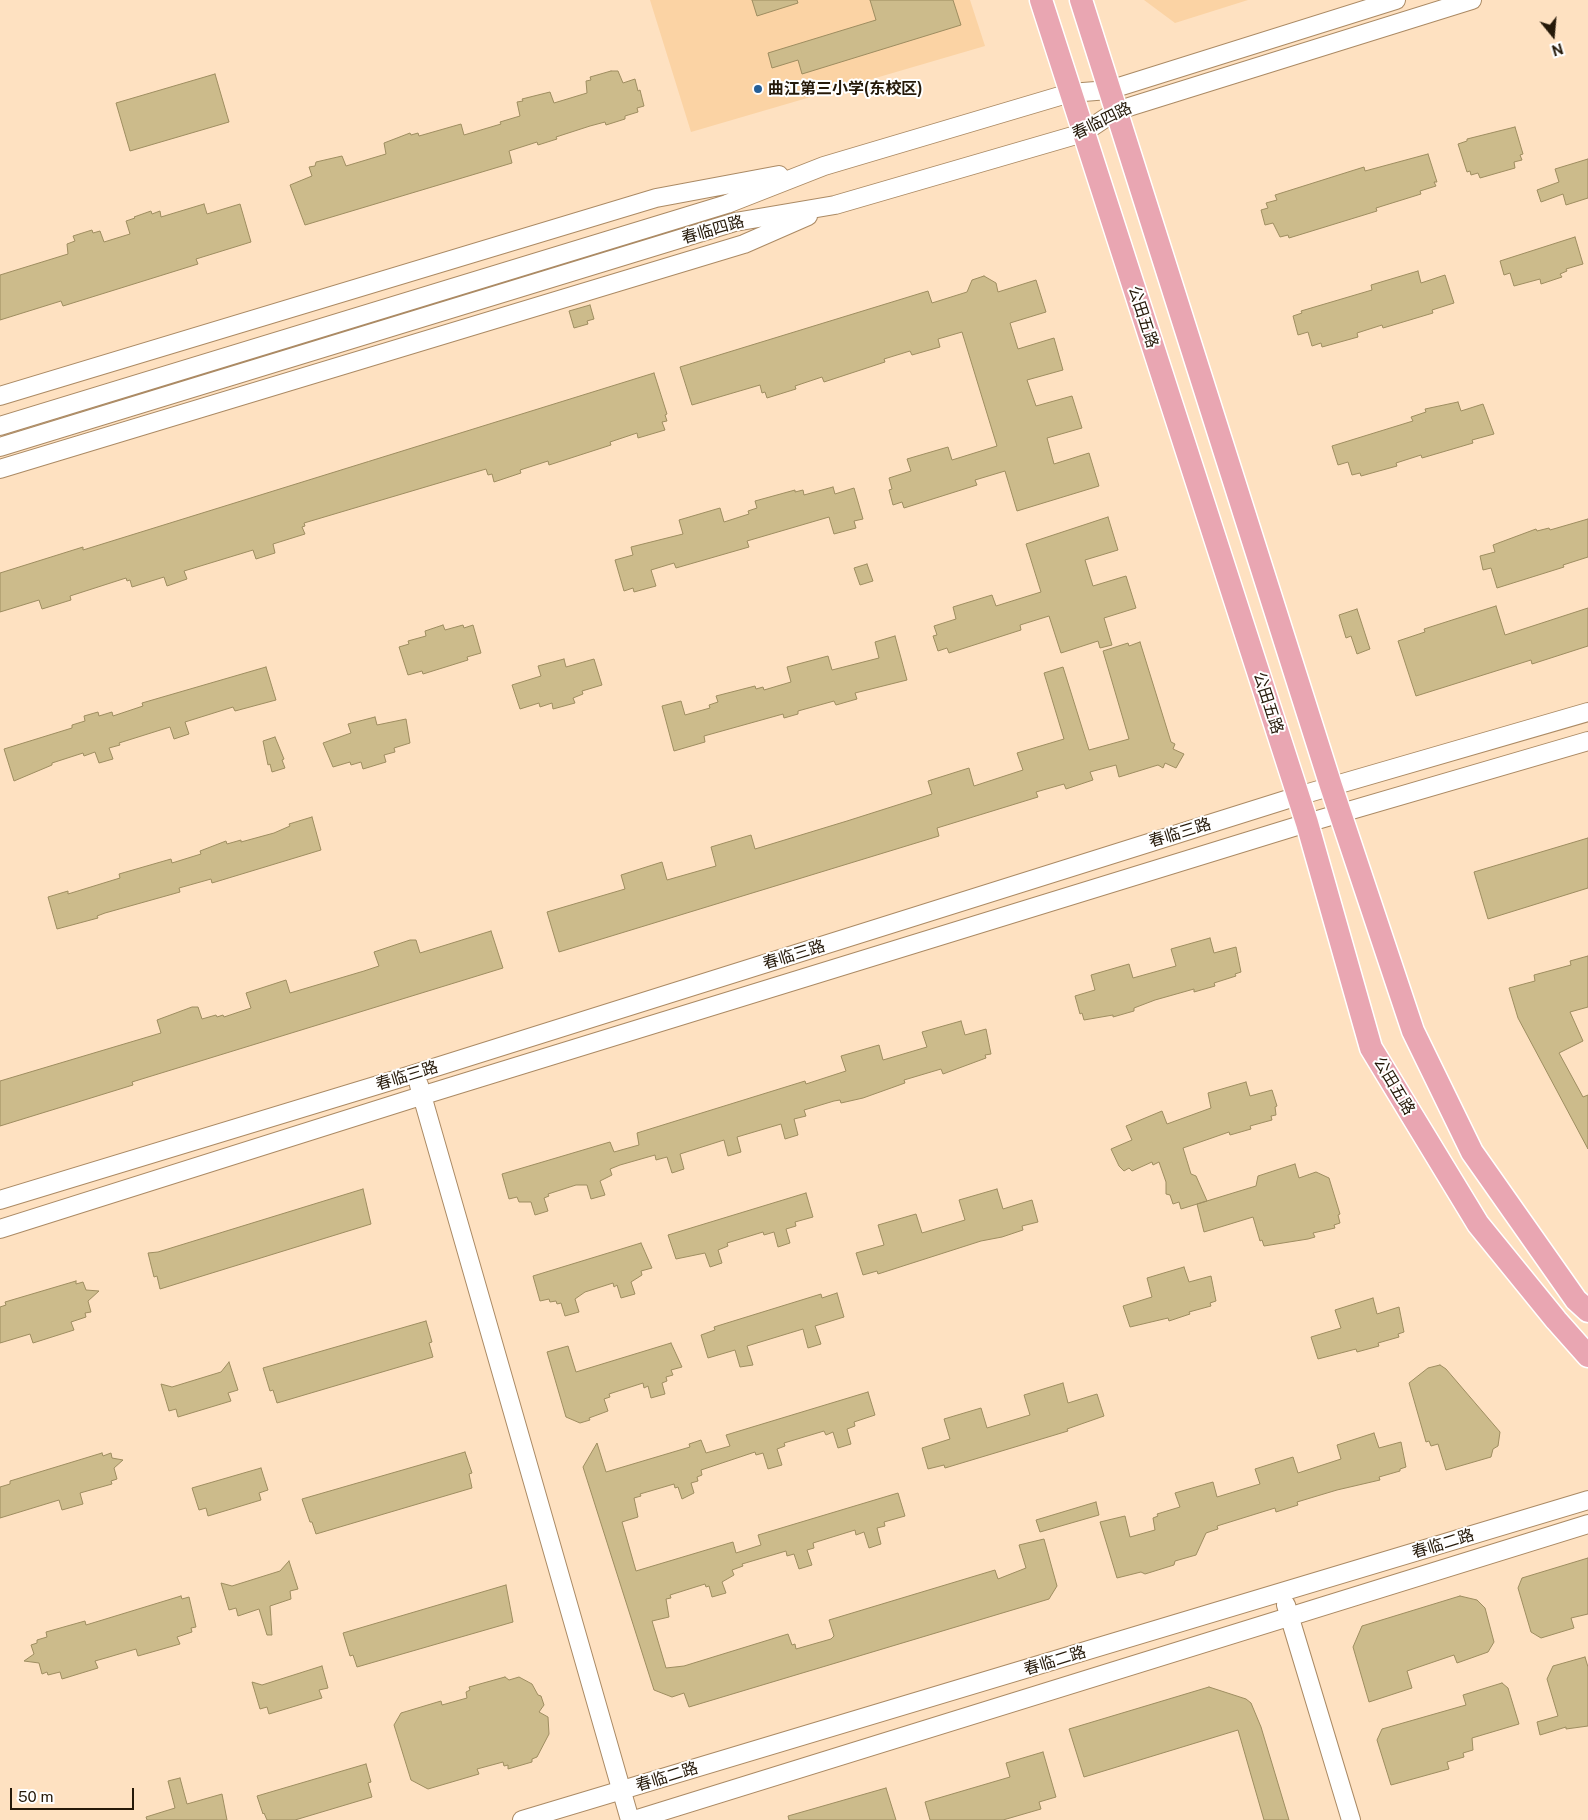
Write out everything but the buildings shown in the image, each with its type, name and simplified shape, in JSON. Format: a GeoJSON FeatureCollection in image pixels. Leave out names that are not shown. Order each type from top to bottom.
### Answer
{"type":"FeatureCollection","features":[{"type":"Feature","properties":{"kind":"main road","name":"公田五路"},"geometry":{"type":"LineString","coordinates":[[1041,0],[1307,823],[1371,1048],[1478,1224],[1556,1320],[1588,1356]]}},
{"type":"Feature","properties":{"kind":"main road"},"geometry":{"type":"LineString","coordinates":[[1081,0],[1331,786],[1413,1031],[1472,1152],[1576,1300],[1588,1311]]}},
{"type":"Feature","properties":{"kind":"street","name":"春临四路"},"geometry":{"type":"LineString","coordinates":[[0,448],[735,222],[835,205],[1083,133],[1112,100],[1396,0]]}},
{"type":"Feature","properties":{"kind":"street","name":"春临四路"},"geometry":{"type":"LineString","coordinates":[[0,426],[727,204],[824,166],[1070,93],[1112,100],[1472,0]]}},
{"type":"Feature","properties":{"kind":"street"},"geometry":{"type":"LineString","coordinates":[[0,396],[656,198],[824,166]]}},
{"type":"Feature","properties":{"kind":"street"},"geometry":{"type":"LineString","coordinates":[[0,469],[744,244],[835,205]]}},
{"type":"Feature","properties":{"kind":"street","name":"春临三路"},"geometry":{"type":"LineString","coordinates":[[0,1200],[414,1074],[1298,796],[1588,712]]}},
{"type":"Feature","properties":{"kind":"street","name":"春临三路"},"geometry":{"type":"LineString","coordinates":[[0,1229],[424,1095],[1307,823],[1342,815],[1588,741]]}},
{"type":"Feature","properties":{"kind":"street"},"geometry":{"type":"LineString","coordinates":[[414,1074],[424,1095],[630,1820]]}},
{"type":"Feature","properties":{"kind":"street","name":"春临二路"},"geometry":{"type":"LineString","coordinates":[[522,1820],[1588,1500]]}},
{"type":"Feature","properties":{"kind":"street","name":"春临二路"},"geometry":{"type":"LineString","coordinates":[[634,1820],[1289,1615],[1588,1524]]}},
{"type":"Feature","properties":{"kind":"street"},"geometry":{"type":"LineString","coordinates":[[1282,1593],[1351,1820]]}},
{"type":"Feature","properties":{"kind":"shaded area","name":"曲江第三小学(东校区)"},"geometry":{"type":"Polygon","coordinates":[[[650,0],[970,0],[985,46],[691,132],[650,0]]]}},
{"type":"Feature","properties":{"kind":"shaded area"},"geometry":{"type":"Polygon","coordinates":[[[1144,0],[1248,0],[1175,23],[1144,0]]]}},
{"type":"Feature","properties":{"kind":"place","name":"曲江第三小学(东校区)"},"geometry":{"type":"Point","coordinates":[758,89]}}]}
